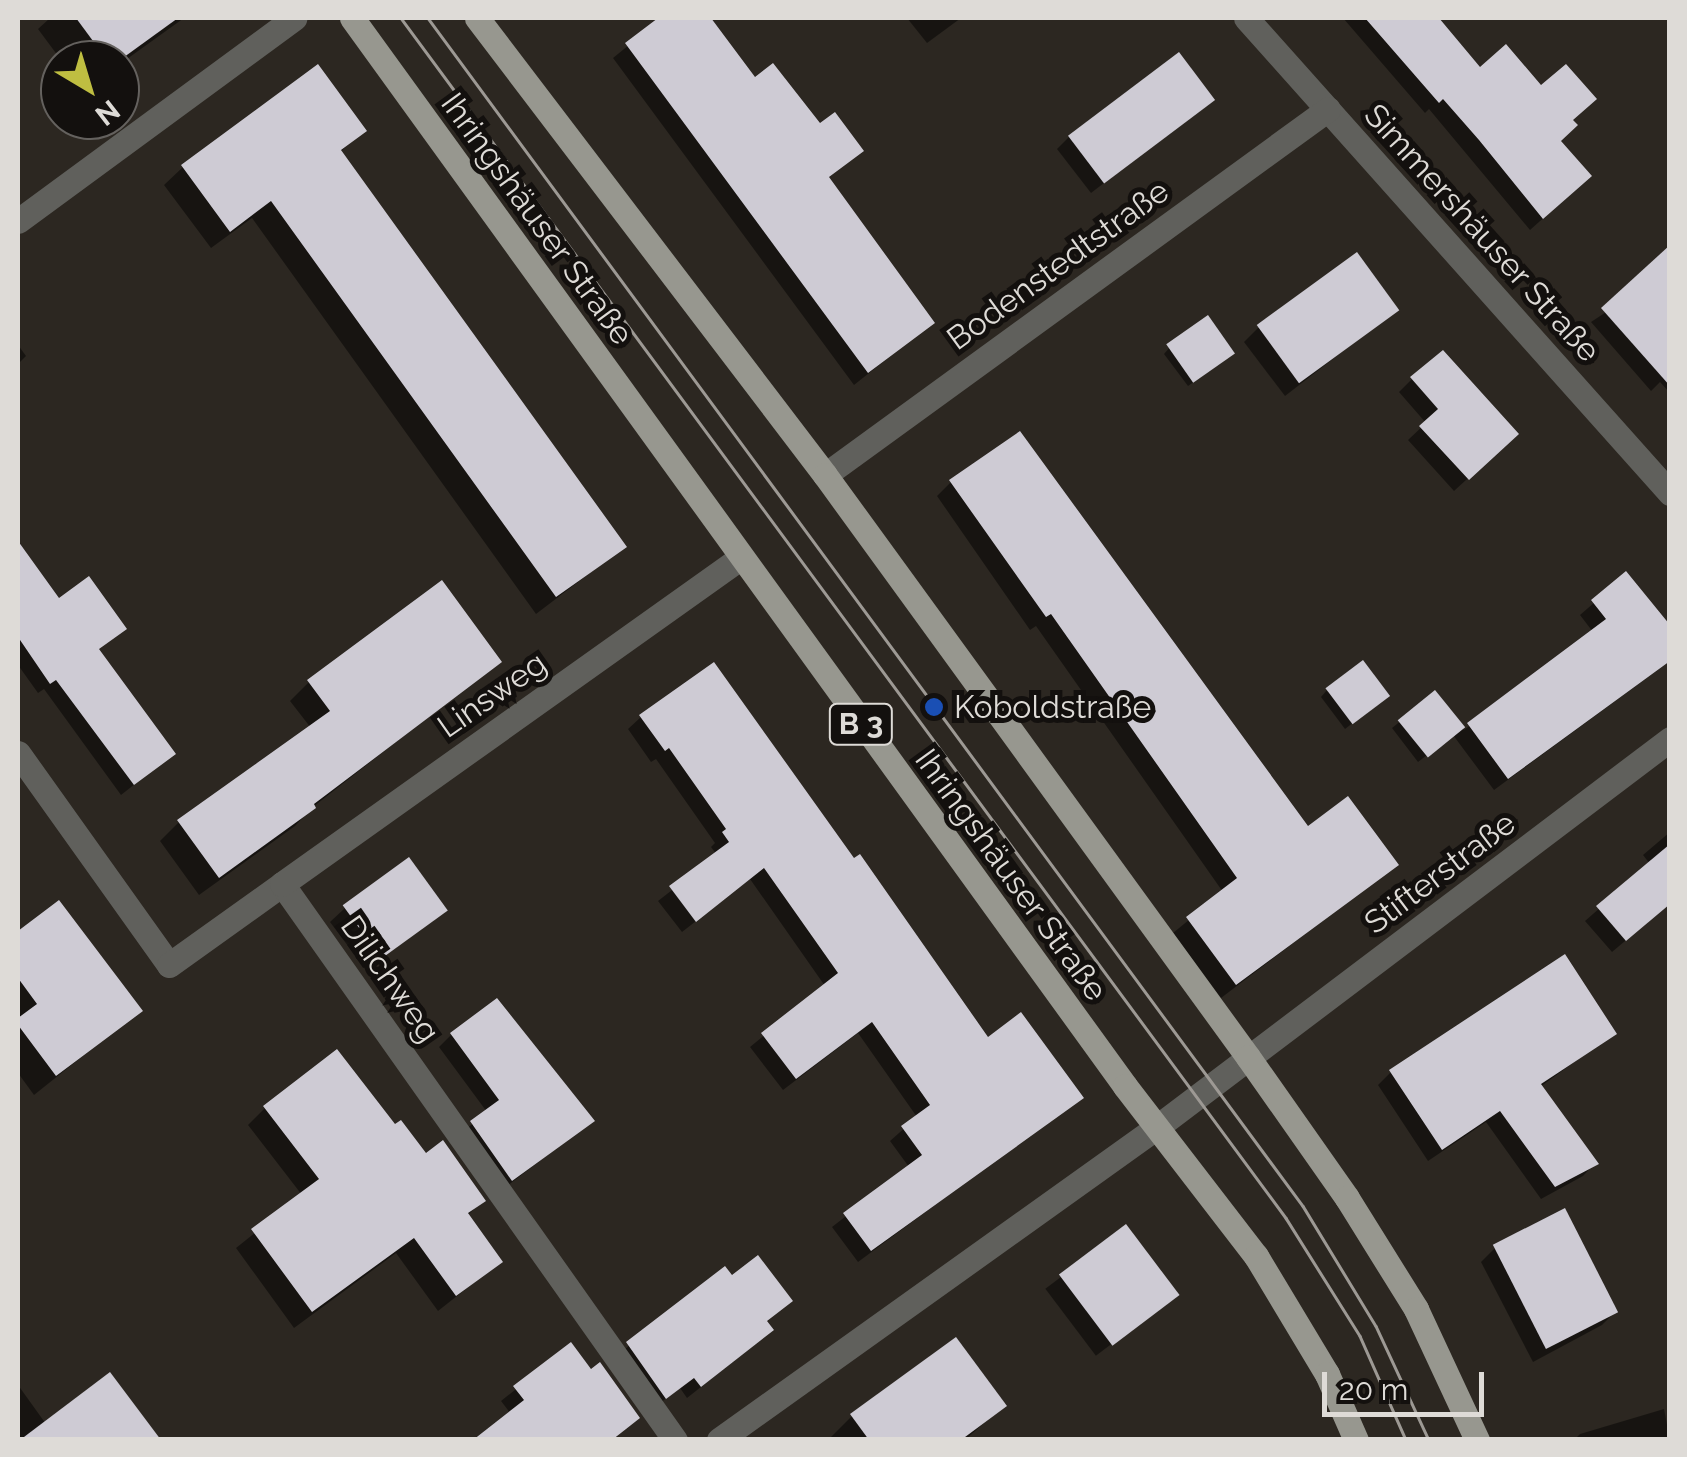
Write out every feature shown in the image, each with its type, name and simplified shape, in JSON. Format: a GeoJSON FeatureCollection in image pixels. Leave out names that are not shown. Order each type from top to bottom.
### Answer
{"type":"FeatureCollection","features":[{"type":"Feature","properties":{"kind":"main road","name":"Ihringshäuser Straße"},"geometry":{"type":"LineString","coordinates":[[352,18],[740,558],[1156,1126],[1256,1256],[1327,1374],[1356,1440]]}},
{"type":"Feature","properties":{"kind":"main road"},"geometry":{"type":"LineString","coordinates":[[477,18],[825,474],[1248,1057],[1347,1198],[1416,1308],[1477,1440]]}},
{"type":"Feature","properties":{"kind":"street"},"geometry":{"type":"LineString","coordinates":[[18,221],[294,18]]}},
{"type":"Feature","properties":{"kind":"street","name":"Simmershäuser Straße"},"geometry":{"type":"LineString","coordinates":[[1246,18],[1670,493]]}},
{"type":"Feature","properties":{"kind":"street","name":"Bodenstedtstraße"},"geometry":{"type":"LineString","coordinates":[[825,474],[1328,109]]}},
{"type":"Feature","properties":{"kind":"street","name":"Linsweg"},"geometry":{"type":"LineString","coordinates":[[282,884],[740,558]]}},
{"type":"Feature","properties":{"kind":"street","name":"Stifterstraße"},"geometry":{"type":"LineString","coordinates":[[1248,1057],[1670,739]]}},
{"type":"Feature","properties":{"kind":"street"},"geometry":{"type":"LineString","coordinates":[[18,753],[169,966],[282,884]]}},
{"type":"Feature","properties":{"kind":"street","name":"Dilichweg"},"geometry":{"type":"LineString","coordinates":[[282,884],[675,1440]]}},
{"type":"Feature","properties":{"kind":"street"},"geometry":{"type":"LineString","coordinates":[[719,1440],[1248,1057]]}},
{"type":"Feature","properties":{"kind":"building"},"geometry":{"type":"Polygon","coordinates":[[[76,18],[178,18],[140,46],[140,40],[92,40],[76,18]]]}},
{"type":"Feature","properties":{"kind":"building"},"geometry":{"type":"Polygon","coordinates":[[[658,18],[711,18],[755,77],[773,63],[820,123],[835,112],[864,151],[829,177],[935,323],[868,373],[625,43],[658,18]]]}},
{"type":"Feature","properties":{"kind":"building"},"geometry":{"type":"Polygon","coordinates":[[[1365,18],[1439,18],[1480,67],[1506,44],[1541,85],[1566,64],[1597,99],[1573,120],[1578,125],[1561,141],[1592,176],[1543,219],[1443,99],[1439,103],[1365,18]]]}},
{"type":"Feature","properties":{"kind":"building"},"geometry":{"type":"Polygon","coordinates":[[[1179,52],[1215,100],[1104,184],[1068,136],[1179,52]]]}},
{"type":"Feature","properties":{"kind":"building"},"geometry":{"type":"Polygon","coordinates":[[[318,64],[367,131],[341,150],[627,547],[556,597],[271,201],[230,232],[181,165],[318,64]]]}},
{"type":"Feature","properties":{"kind":"building"},"geometry":{"type":"Polygon","coordinates":[[[1670,245],[1670,386],[1601,308],[1670,245]]]}},
{"type":"Feature","properties":{"kind":"building"},"geometry":{"type":"Polygon","coordinates":[[[1357,252],[1399,310],[1299,383],[1257,325],[1357,252]]]}},
{"type":"Feature","properties":{"kind":"building"},"geometry":{"type":"Polygon","coordinates":[[[1208,315],[1235,354],[1193,383],[1166,344],[1208,315]]]}},
{"type":"Feature","properties":{"kind":"building"},"geometry":{"type":"Polygon","coordinates":[[[1443,350],[1519,434],[1469,480],[1419,426],[1438,409],[1410,377],[1443,350]]]}},
{"type":"Feature","properties":{"kind":"building"},"geometry":{"type":"Polygon","coordinates":[[[1020,431],[1308,826],[1348,796],[1399,865],[1236,985],[1186,917],[1237,878],[1051,614],[1046,617],[949,480],[1020,431]]]}},
{"type":"Feature","properties":{"kind":"building"},"geometry":{"type":"Polygon","coordinates":[[[18,541],[59,598],[89,576],[127,629],[99,649],[176,754],[134,785],[56,680],[50,684],[18,637],[18,541]]]}},
{"type":"Feature","properties":{"kind":"building"},"geometry":{"type":"Polygon","coordinates":[[[1626,571],[1670,625],[1670,661],[1508,779],[1467,723],[1606,619],[1591,600],[1626,571]]]}},
{"type":"Feature","properties":{"kind":"building"},"geometry":{"type":"Polygon","coordinates":[[[442,580],[502,662],[314,804],[316,808],[219,878],[177,820],[330,711],[307,680],[442,580]]]}},
{"type":"Feature","properties":{"kind":"building"},"geometry":{"type":"Polygon","coordinates":[[[1363,660],[1390,696],[1353,724],[1325,688],[1363,660]]]}},
{"type":"Feature","properties":{"kind":"building"},"geometry":{"type":"Polygon","coordinates":[[[714,662],[854,858],[860,854],[988,1037],[1021,1012],[1084,1098],[871,1251],[843,1213],[922,1155],[901,1126],[930,1105],[872,1022],[796,1079],[761,1033],[838,973],[764,868],[696,922],[669,886],[729,842],[722,832],[726,829],[669,748],[665,751],[639,715],[714,662]]]}},
{"type":"Feature","properties":{"kind":"building"},"geometry":{"type":"Polygon","coordinates":[[[1435,690],[1465,727],[1428,758],[1398,720],[1435,690]]]}},
{"type":"Feature","properties":{"kind":"building"},"geometry":{"type":"Polygon","coordinates":[[[1670,844],[1670,904],[1626,941],[1596,906],[1670,844]]]}},
{"type":"Feature","properties":{"kind":"building"},"geometry":{"type":"Polygon","coordinates":[[[409,857],[448,910],[381,959],[343,905],[409,857]]]}},
{"type":"Feature","properties":{"kind":"building"},"geometry":{"type":"Polygon","coordinates":[[[59,900],[143,1011],[56,1076],[18,1025],[18,1018],[37,1004],[18,978],[18,931],[59,900]]]}},
{"type":"Feature","properties":{"kind":"building"},"geometry":{"type":"Polygon","coordinates":[[[1565,954],[1617,1034],[1541,1084],[1599,1164],[1555,1187],[1500,1111],[1442,1150],[1389,1070],[1565,954]]]}},
{"type":"Feature","properties":{"kind":"building"},"geometry":{"type":"Polygon","coordinates":[[[497,998],[595,1121],[512,1181],[470,1121],[499,1100],[450,1033],[497,998]]]}},
{"type":"Feature","properties":{"kind":"building"},"geometry":{"type":"Polygon","coordinates":[[[337,1049],[395,1124],[401,1120],[426,1153],[443,1140],[486,1201],[468,1213],[503,1262],[456,1296],[414,1238],[312,1312],[251,1229],[319,1179],[263,1106],[337,1049]]]}},
{"type":"Feature","properties":{"kind":"building"},"geometry":{"type":"Polygon","coordinates":[[[1565,1208],[1618,1312],[1546,1349],[1493,1245],[1565,1208]]]}},
{"type":"Feature","properties":{"kind":"building"},"geometry":{"type":"Polygon","coordinates":[[[1126,1224],[1180,1295],[1112,1346],[1059,1275],[1126,1224]]]}},
{"type":"Feature","properties":{"kind":"building"},"geometry":{"type":"Polygon","coordinates":[[[758,1255],[793,1301],[767,1321],[774,1330],[701,1387],[694,1378],[666,1399],[626,1342],[725,1266],[732,1275],[758,1255]]]}},
{"type":"Feature","properties":{"kind":"building"},"geometry":{"type":"Polygon","coordinates":[[[956,1337],[1007,1406],[961,1440],[869,1440],[850,1414],[956,1337]]]}},
{"type":"Feature","properties":{"kind":"building"},"geometry":{"type":"Polygon","coordinates":[[[571,1342],[591,1369],[600,1362],[640,1418],[612,1440],[473,1440],[524,1400],[513,1386],[571,1342]]]}},
{"type":"Feature","properties":{"kind":"building"},"geometry":{"type":"Polygon","coordinates":[[[110,1372],[161,1440],[20,1440],[110,1372]]]}},
{"type":"Feature","properties":{"kind":"tram line"},"geometry":{"type":"LineString","coordinates":[[401,18],[1286,1218],[1360,1336],[1406,1440]]}},
{"type":"Feature","properties":{"kind":"tram line"},"geometry":{"type":"LineString","coordinates":[[428,18],[1303,1206],[1376,1326],[1429,1440]]}},
{"type":"Feature","properties":{"kind":"place","name":"Koboldstraße"},"geometry":{"type":"Point","coordinates":[934,707]}}]}
